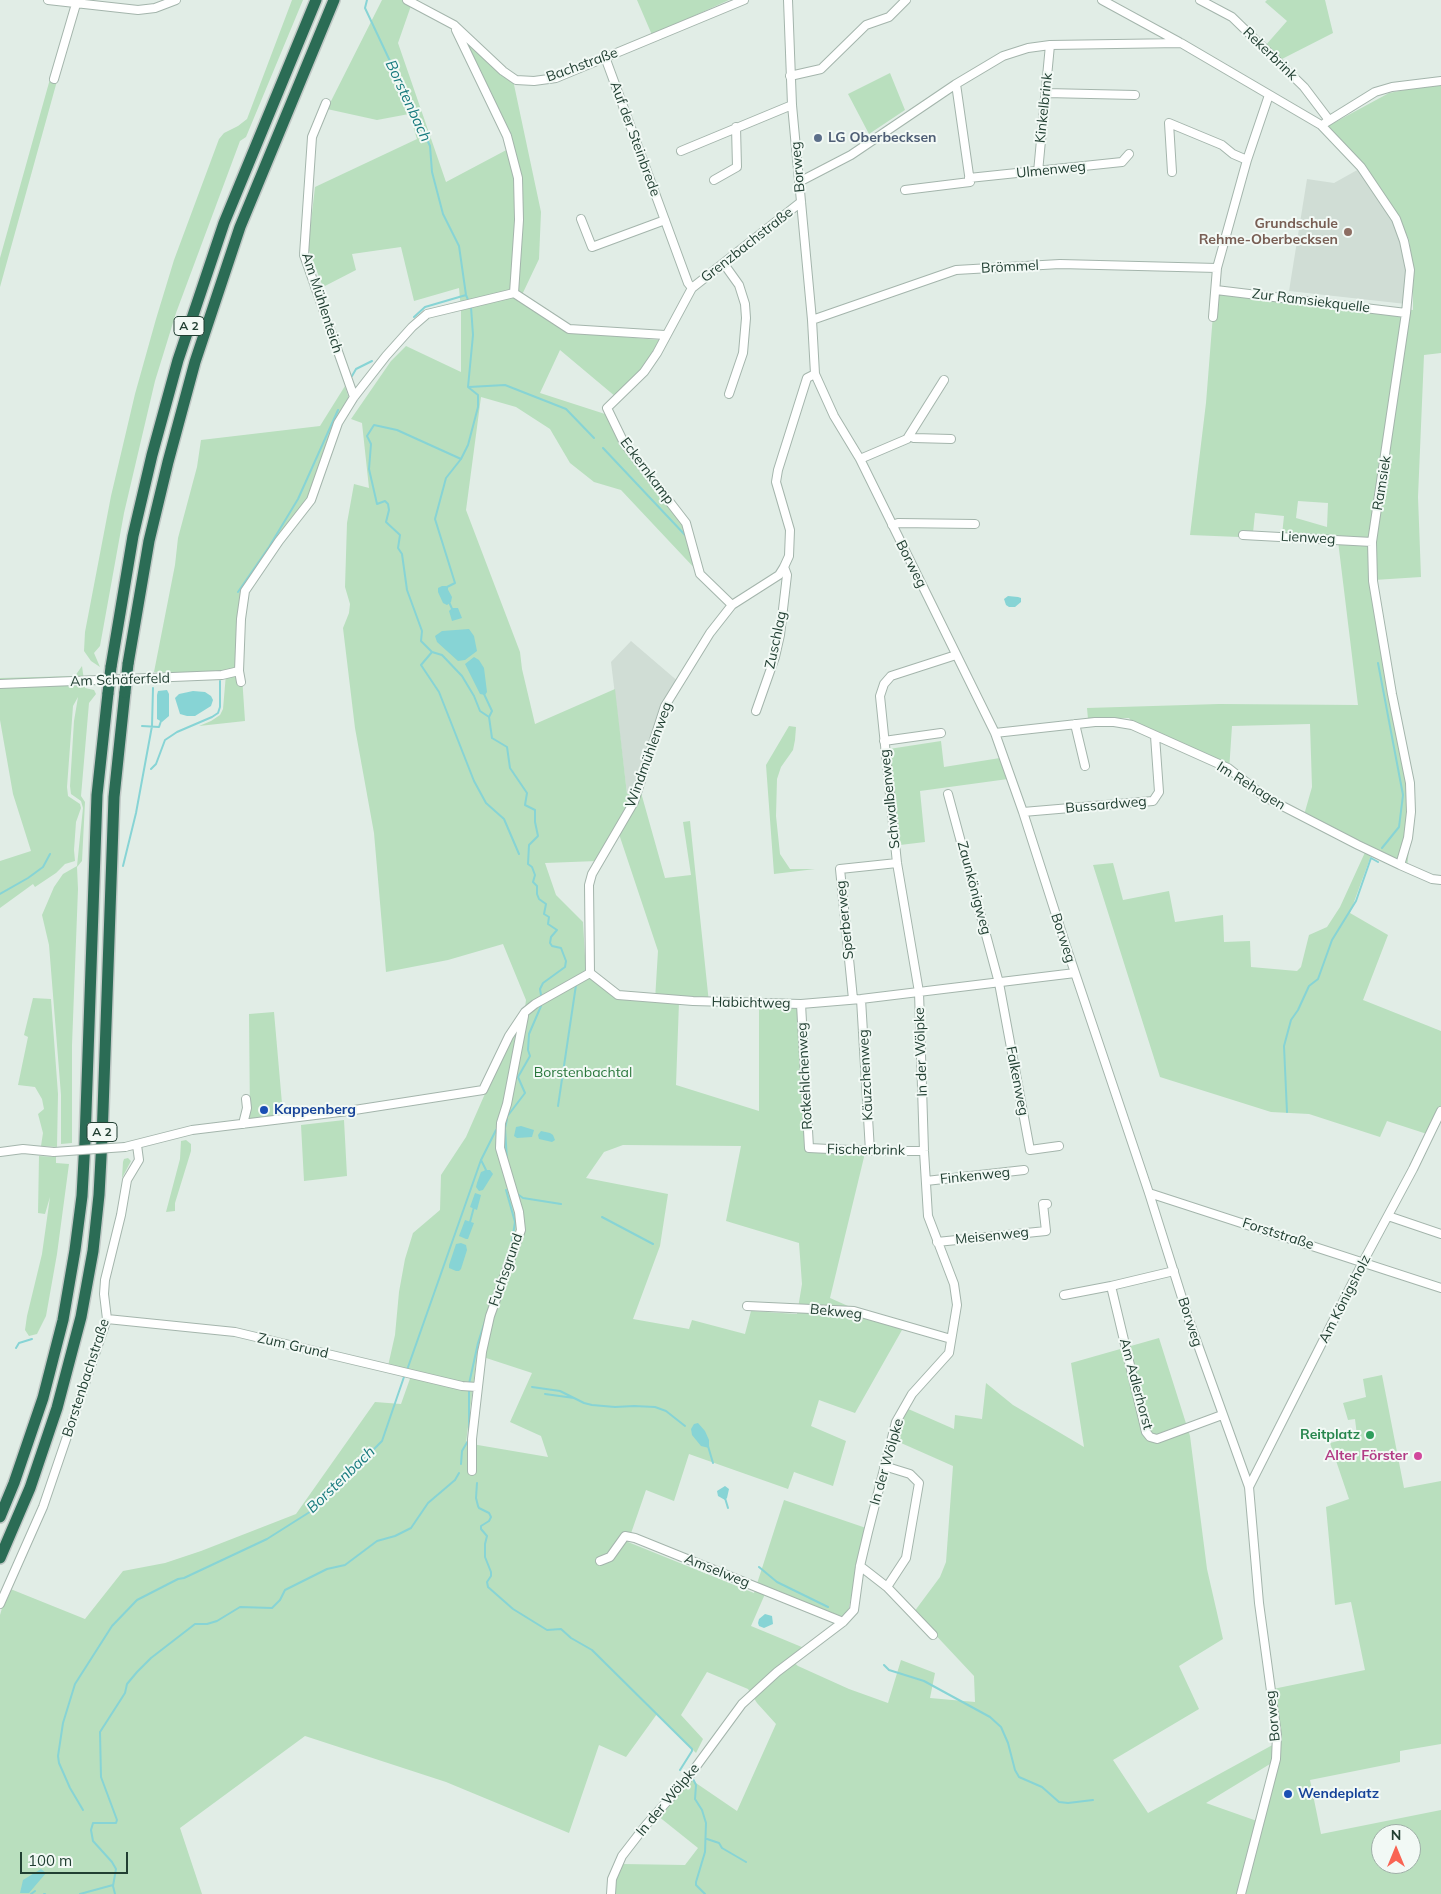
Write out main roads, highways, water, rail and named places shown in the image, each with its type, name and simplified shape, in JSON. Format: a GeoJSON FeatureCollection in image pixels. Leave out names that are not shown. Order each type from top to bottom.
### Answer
{"type":"FeatureCollection","features":[{"type":"Feature","properties":{"kind":"highway","name":"A 2"},"geometry":{"type":"LineString","coordinates":[[0,1517],[43,1398],[63,1320],[75,1250],[82,1196],[85,1141],[97,795],[111,667],[134,536],[152,455],[178,360],[224,223],[316,0]]}},
{"type":"Feature","properties":{"kind":"highway","name":"A 2"},"geometry":{"type":"LineString","coordinates":[[0,1558],[30,1488],[57,1408],[81,1317],[93,1251],[102,1139],[114,797],[128,664],[149,541],[194,362],[240,227],[334,0]]}},
{"type":"Feature","properties":{"kind":"water"},"geometry":{"type":"Polygon","coordinates":[[[446,586],[452,597],[451,602],[447,605],[443,603],[438,592],[438,588],[446,586]]]}},
{"type":"Feature","properties":{"kind":"water"},"geometry":{"type":"Polygon","coordinates":[[[1008,596],[1021,598],[1021,602],[1015,607],[1009,607],[1004,599],[1008,596]]]}},
{"type":"Feature","properties":{"kind":"water"},"geometry":{"type":"Polygon","coordinates":[[[452,608],[458,608],[462,618],[452,621],[449,611],[452,608]]]}},
{"type":"Feature","properties":{"kind":"water"},"geometry":{"type":"Polygon","coordinates":[[[469,629],[474,636],[477,651],[465,660],[458,661],[437,642],[435,636],[442,631],[469,629]]]}},
{"type":"Feature","properties":{"kind":"water"},"geometry":{"type":"Polygon","coordinates":[[[474,657],[479,660],[484,668],[487,692],[485,695],[480,694],[465,664],[474,657]]]}},
{"type":"Feature","properties":{"kind":"water"},"geometry":{"type":"Polygon","coordinates":[[[167,690],[169,694],[169,716],[162,722],[157,719],[157,695],[158,691],[167,690]]]}},
{"type":"Feature","properties":{"kind":"water"},"geometry":{"type":"Polygon","coordinates":[[[193,691],[205,692],[211,696],[213,700],[211,706],[195,716],[180,714],[175,698],[179,694],[193,691]]]}},
{"type":"Feature","properties":{"kind":"water"},"geometry":{"type":"Polygon","coordinates":[[[521,1126],[534,1130],[532,1137],[517,1138],[514,1136],[516,1127],[521,1126]]]}},
{"type":"Feature","properties":{"kind":"water"},"geometry":{"type":"Polygon","coordinates":[[[541,1131],[550,1133],[555,1140],[552,1142],[539,1139],[538,1135],[541,1131]]]}},
{"type":"Feature","properties":{"kind":"water"},"geometry":{"type":"Polygon","coordinates":[[[490,1170],[493,1174],[483,1190],[479,1191],[476,1187],[477,1183],[481,1172],[490,1170]]]}},
{"type":"Feature","properties":{"kind":"water"},"geometry":{"type":"Polygon","coordinates":[[[475,1193],[481,1195],[477,1210],[470,1207],[475,1193]]]}},
{"type":"Feature","properties":{"kind":"water"},"geometry":{"type":"Polygon","coordinates":[[[465,1220],[474,1223],[468,1239],[459,1236],[465,1220]]]}},
{"type":"Feature","properties":{"kind":"water"},"geometry":{"type":"Polygon","coordinates":[[[456,1244],[466,1245],[467,1250],[461,1269],[456,1271],[449,1268],[449,1265],[456,1244]]]}},
{"type":"Feature","properties":{"kind":"water"},"geometry":{"type":"Polygon","coordinates":[[[698,1423],[705,1431],[709,1440],[709,1448],[701,1446],[692,1435],[691,1429],[694,1424],[698,1423]]]}},
{"type":"Feature","properties":{"kind":"water"},"geometry":{"type":"Polygon","coordinates":[[[725,1486],[729,1489],[725,1500],[718,1496],[717,1491],[725,1486]]]}},
{"type":"Feature","properties":{"kind":"water"},"geometry":{"type":"Polygon","coordinates":[[[765,1614],[772,1616],[773,1624],[764,1628],[759,1626],[758,1623],[759,1619],[765,1614]]]}},
{"type":"Feature","properties":{"kind":"water"},"geometry":{"type":"Polygon","coordinates":[[[41,1869],[46,1873],[29,1893],[20,1893],[23,1880],[41,1869]]]}},
{"type":"Feature","properties":{"kind":"waterway","name":"Borstenbach"},"geometry":{"type":"LineString","coordinates":[[367,0],[365,8],[430,146],[432,172],[443,214],[459,246],[466,295],[469,302]]}},
{"type":"Feature","properties":{"kind":"waterway"},"geometry":{"type":"LineString","coordinates":[[414,317],[425,307],[466,295]]}},
{"type":"Feature","properties":{"kind":"waterway","name":"Borstenbach"},"geometry":{"type":"LineString","coordinates":[[471,307],[473,335],[468,387],[478,395],[478,407],[468,445],[461,459],[397,430],[374,425],[367,436],[371,444],[369,469],[377,504],[385,501],[388,504],[389,510],[386,522],[400,535],[398,548],[402,554],[407,590],[422,631],[421,641],[432,652],[442,655],[462,676],[474,696],[480,711],[489,717],[492,738],[507,747],[510,768],[527,793],[525,805],[535,810],[538,836],[529,845],[528,864],[532,867],[535,875],[533,882],[537,886],[539,899],[546,904],[544,914],[549,917],[548,924],[557,930],[551,937],[550,943],[552,946],[561,948],[566,961],[565,967],[543,983],[540,989],[541,995]]}},
{"type":"Feature","properties":{"kind":"waterway"},"geometry":{"type":"LineString","coordinates":[[352,376],[356,369],[372,361]]}},
{"type":"Feature","properties":{"kind":"waterway"},"geometry":{"type":"LineString","coordinates":[[469,387],[505,385],[566,409],[594,438]]}},
{"type":"Feature","properties":{"kind":"waterway"},"geometry":{"type":"LineString","coordinates":[[238,592],[269,547],[298,499],[338,410]]}},
{"type":"Feature","properties":{"kind":"waterway"},"geometry":{"type":"LineString","coordinates":[[603,448],[686,536]]}},
{"type":"Feature","properties":{"kind":"waterway"},"geometry":{"type":"LineString","coordinates":[[447,589],[447,587],[455,583],[435,519],[446,478],[461,459]]}},
{"type":"Feature","properties":{"kind":"waterway"},"geometry":{"type":"LineString","coordinates":[[449,602],[453,611]]}},
{"type":"Feature","properties":{"kind":"waterway"},"geometry":{"type":"LineString","coordinates":[[432,652],[421,665],[439,692],[474,781],[486,803],[504,819],[519,854]]}},
{"type":"Feature","properties":{"kind":"waterway"},"geometry":{"type":"LineString","coordinates":[[1378,663],[1403,795],[1399,827],[1382,848]]}},
{"type":"Feature","properties":{"kind":"waterway"},"geometry":{"type":"LineString","coordinates":[[151,769],[156,764],[165,740],[177,732],[218,713],[220,707],[220,681]]}},
{"type":"Feature","properties":{"kind":"waterway"},"geometry":{"type":"LineString","coordinates":[[123,866],[136,813],[152,726],[153,688]]}},
{"type":"Feature","properties":{"kind":"waterway"},"geometry":{"type":"LineString","coordinates":[[484,694],[492,711],[489,717]]}},
{"type":"Feature","properties":{"kind":"waterway"},"geometry":{"type":"LineString","coordinates":[[142,726],[159,727],[161,721]]}},
{"type":"Feature","properties":{"kind":"waterway"},"geometry":{"type":"LineString","coordinates":[[0,894],[43,867],[50,854]]}},
{"type":"Feature","properties":{"kind":"waterway"},"geometry":{"type":"LineString","coordinates":[[1287,1112],[1284,1046],[1291,1020],[1298,1010],[1309,986],[1318,979],[1332,940],[1356,901],[1371,858],[1378,862]]}},
{"type":"Feature","properties":{"kind":"waterway"},"geometry":{"type":"LineString","coordinates":[[558,1106],[576,985]]}},
{"type":"Feature","properties":{"kind":"waterway","name":"Borstenbach"},"geometry":{"type":"LineString","coordinates":[[506,1118],[525,1093],[518,1077],[530,1056],[528,1050],[529,1034],[541,1006]]}},
{"type":"Feature","properties":{"kind":"waterway","name":"Borstenbach"},"geometry":{"type":"LineString","coordinates":[[507,1119],[505,1128],[507,1161]]}},
{"type":"Feature","properties":{"kind":"waterway","name":"Borstenbach"},"geometry":{"type":"LineString","coordinates":[[407,1370],[481,1160],[496,1130]]}},
{"type":"Feature","properties":{"kind":"waterway"},"geometry":{"type":"LineString","coordinates":[[481,1160],[486,1170],[485,1172]]}},
{"type":"Feature","properties":{"kind":"waterway","name":"Borstenbach"},"geometry":{"type":"LineString","coordinates":[[506,1190],[515,1222],[511,1248]]}},
{"type":"Feature","properties":{"kind":"waterway"},"geometry":{"type":"LineString","coordinates":[[516,1193],[523,1198],[561,1204]]}},
{"type":"Feature","properties":{"kind":"waterway"},"geometry":{"type":"LineString","coordinates":[[470,1222],[474,1207]]}},
{"type":"Feature","properties":{"kind":"waterway"},"geometry":{"type":"LineString","coordinates":[[602,1217],[653,1244]]}},
{"type":"Feature","properties":{"kind":"waterway","name":"Borstenbach"},"geometry":{"type":"LineString","coordinates":[[469,1384],[478,1343],[486,1318]]}},
{"type":"Feature","properties":{"kind":"waterway"},"geometry":{"type":"LineString","coordinates":[[16,1348],[19,1343],[32,1339]]}},
{"type":"Feature","properties":{"kind":"waterway","name":"Borstenbach"},"geometry":{"type":"LineString","coordinates":[[83,1810],[70,1788],[59,1763],[58,1756],[63,1723],[75,1684],[112,1626],[137,1600],[178,1579],[184,1578],[267,1539],[316,1508],[382,1441],[405,1374]]}},
{"type":"Feature","properties":{"kind":"waterway"},"geometry":{"type":"LineString","coordinates":[[532,1387],[560,1391],[592,1405],[655,1407],[666,1411],[685,1426]]}},
{"type":"Feature","properties":{"kind":"waterway","name":"Borstenbach"},"geometry":{"type":"LineString","coordinates":[[461,1464],[462,1451],[469,1439],[469,1389]]}},
{"type":"Feature","properties":{"kind":"waterway"},"geometry":{"type":"LineString","coordinates":[[545,1394],[574,1398]]}},
{"type":"Feature","properties":{"kind":"waterway"},"geometry":{"type":"LineString","coordinates":[[708,1446],[713,1463]]}},
{"type":"Feature","properties":{"kind":"waterway","name":"Borstenbach"},"geometry":{"type":"LineString","coordinates":[[115,1894],[113,1886],[116,1869],[93,1841],[91,1830],[93,1823],[116,1823],[117,1820],[101,1777],[100,1732],[125,1693],[127,1684],[151,1658],[195,1624],[207,1624],[217,1621],[240,1607],[272,1608],[280,1600],[285,1590],[327,1569],[345,1565],[377,1541],[395,1536],[411,1528],[428,1503],[455,1480],[459,1473]]}},
{"type":"Feature","properties":{"kind":"waterway"},"geometry":{"type":"LineString","coordinates":[[477,1483],[476,1498],[478,1506],[489,1513],[491,1517],[489,1521],[481,1526],[481,1529],[487,1536],[485,1557],[491,1572],[487,1582],[488,1587],[513,1609],[547,1630],[561,1629],[571,1638],[592,1650],[692,1749],[680,1770]]}},
{"type":"Feature","properties":{"kind":"waterway"},"geometry":{"type":"LineString","coordinates":[[725,1498],[728,1508]]}},
{"type":"Feature","properties":{"kind":"waterway"},"geometry":{"type":"LineString","coordinates":[[759,1567],[777,1582],[828,1607]]}},
{"type":"Feature","properties":{"kind":"waterway"},"geometry":{"type":"LineString","coordinates":[[884,1665],[889,1670],[924,1681],[990,1717],[1001,1727],[1019,1777],[1042,1787],[1059,1802],[1068,1803],[1093,1800]]}},
{"type":"Feature","properties":{"kind":"waterway"},"geometry":{"type":"LineString","coordinates":[[693,1779],[696,1785],[695,1799],[702,1810],[706,1823],[705,1852],[696,1882],[696,1885],[705,1894]]}},
{"type":"Feature","properties":{"kind":"waterway"},"geometry":{"type":"LineString","coordinates":[[707,1839],[719,1843],[722,1848],[746,1862]]}},
{"type":"Feature","properties":{"kind":"waterway"},"geometry":{"type":"LineString","coordinates":[[80,1894],[113,1885]]}},
{"type":"Feature","properties":{"kind":"waterway"},"geometry":{"type":"LineString","coordinates":[[31,1894],[35,1891]]}},
{"type":"Feature","properties":{"kind":"place","name":"LG Oberbecksen"},"geometry":{"type":"Point","coordinates":[818,138]}},
{"type":"Feature","properties":{"kind":"place","name":"Grundschule Rehme-Oberbecksen"},"geometry":{"type":"Point","coordinates":[1348,232]}},
{"type":"Feature","properties":{"kind":"place","name":"Kappenberg"},"geometry":{"type":"Point","coordinates":[264,1110]}},
{"type":"Feature","properties":{"kind":"place","name":"Reitplatz"},"geometry":{"type":"Point","coordinates":[1370,1435]}},
{"type":"Feature","properties":{"kind":"place","name":"Alter Förster"},"geometry":{"type":"Point","coordinates":[1418,1456]}},
{"type":"Feature","properties":{"kind":"place","name":"Wendeplatz"},"geometry":{"type":"Point","coordinates":[1288,1794]}},
{"type":"Feature","properties":{"kind":"park label","name":"Borstenbachtal"},"geometry":{"type":"Point","coordinates":[583,1073]}}]}
